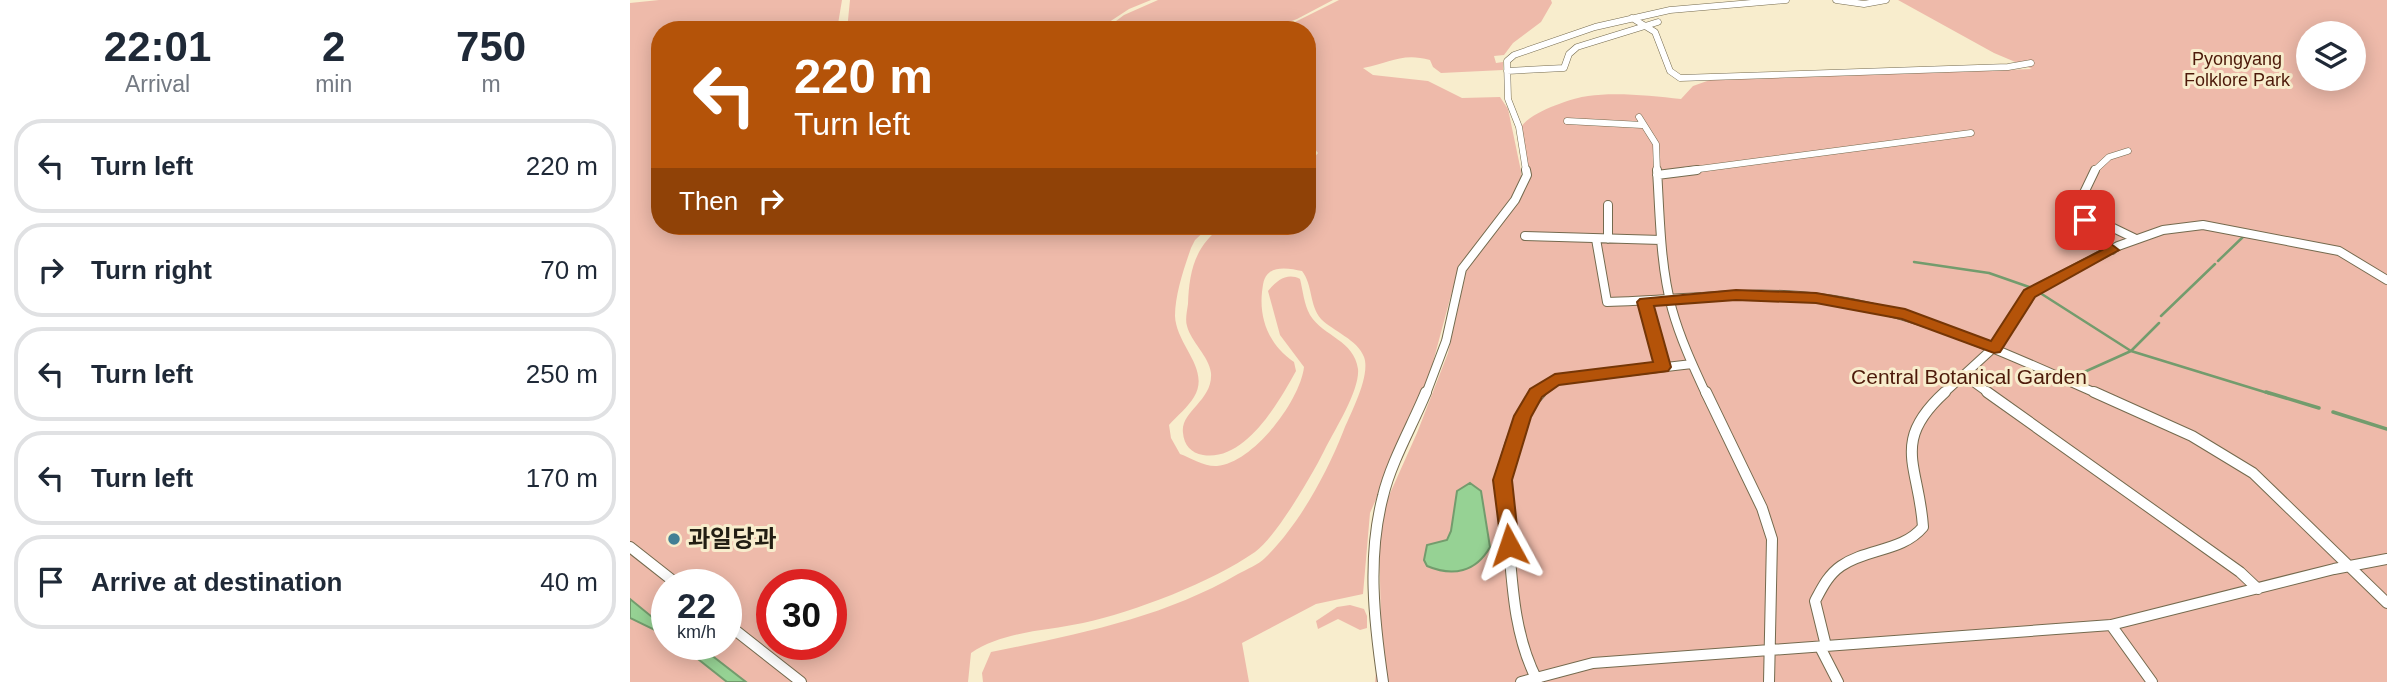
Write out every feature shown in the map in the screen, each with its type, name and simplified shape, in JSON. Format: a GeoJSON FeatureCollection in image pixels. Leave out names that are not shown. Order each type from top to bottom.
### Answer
{"type":"FeatureCollection","features":[{"type":"Feature","properties":{"kind":"street"},"geometry":{"type":"LineString","coordinates":[[1383,682],[1373,612],[1374,545],[1383,494],[1437,367],[1446,341],[1462,269],[1515,200],[1527,175],[1518,127],[1508,99],[1507,61],[1514,55],[1595,27],[1632,18],[1675,9],[1783,0]]}},
{"type":"Feature","properties":{"kind":"street"},"geometry":{"type":"LineString","coordinates":[[1836,0],[1858,4],[1886,0]]}},
{"type":"Feature","properties":{"kind":"street"},"geometry":{"type":"LineString","coordinates":[[1632,18],[1655,32],[1670,71],[1679,78],[2008,67],[2031,63]]}},
{"type":"Feature","properties":{"kind":"street"},"geometry":{"type":"LineString","coordinates":[[1507,71],[1564,68],[1569,54],[1577,47],[1658,22]]}},
{"type":"Feature","properties":{"kind":"street"},"geometry":{"type":"LineString","coordinates":[[1567,121],[1641,121],[1656,144],[1661,240],[1669,299],[1692,364],[1762,508],[1772,539],[1769,682]]}},
{"type":"Feature","properties":{"kind":"street"},"geometry":{"type":"LineString","coordinates":[[1657,176],[1971,134]]}},
{"type":"Feature","properties":{"kind":"street"},"geometry":{"type":"LineString","coordinates":[[2112,250],[2087,232],[2083,225],[2091,207],[2083,195],[2094,169],[2109,156],[2128,151]]}},
{"type":"Feature","properties":{"kind":"street"},"geometry":{"type":"LineString","coordinates":[[1608,205],[1608,239]]}},
{"type":"Feature","properties":{"kind":"street"},"geometry":{"type":"LineString","coordinates":[[2085,220],[2103,223],[2136,239]]}},
{"type":"Feature","properties":{"kind":"street"},"geometry":{"type":"LineString","coordinates":[[1838,682],[1823,647],[1815,601],[1820,588],[1839,565],[1905,541],[1921,532],[1923,523],[1912,461],[1912,433],[1920,417],[1994,348],[2029,294],[2112,250],[2178,225],[2203,225],[2339,251],[2387,280]]}},
{"type":"Feature","properties":{"kind":"street"},"geometry":{"type":"LineString","coordinates":[[1525,236],[1661,240]]}},
{"type":"Feature","properties":{"kind":"street"},"geometry":{"type":"LineString","coordinates":[[1596,239],[1607,302],[1762,295],[1816,298],[1905,314],[1994,348],[2152,417],[2234,459],[2270,489],[2387,603]]}},
{"type":"Feature","properties":{"kind":"street"},"geometry":{"type":"LineString","coordinates":[[1645,302],[1663,367]]}},
{"type":"Feature","properties":{"kind":"street"},"geometry":{"type":"LineString","coordinates":[[1536,680],[1522,641],[1511,571],[1502,480],[1522,416],[1536,393],[1555,380],[1692,364]]}},
{"type":"Feature","properties":{"kind":"street"},"geometry":{"type":"LineString","coordinates":[[1965,376],[2240,572],[2258,589]]}},
{"type":"Feature","properties":{"kind":"street"},"geometry":{"type":"LineString","coordinates":[[630,547],[658,569]]}},
{"type":"Feature","properties":{"kind":"street"},"geometry":{"type":"LineString","coordinates":[[1521,682],[1593,663],[2111,625],[2387,559]]}},
{"type":"Feature","properties":{"kind":"street"},"geometry":{"type":"LineString","coordinates":[[2111,625],[2152,682]]}},
{"type":"Feature","properties":{"kind":"street"},"geometry":{"type":"LineString","coordinates":[[742,636],[801,682]]}},
{"type":"Feature","properties":{"kind":"green space"},"geometry":{"type":"Polygon","coordinates":[[[659,0],[842,0],[838,21],[651,21],[651,235],[1200,235],[1191,248],[1175,308],[1177,327],[1196,367],[1198,387],[1192,401],[1169,425],[1171,438],[1180,454],[1208,465],[1217,466],[1231,462],[1259,442],[1284,412],[1301,381],[1304,367],[1280,335],[1268,291],[1275,284],[1291,277],[1300,279],[1310,315],[1323,329],[1345,345],[1355,359],[1358,377],[1346,408],[1294,503],[1274,532],[1255,552],[1195,585],[1148,604],[1083,623],[1011,636],[983,646],[971,653],[968,682],[630,682],[630,3],[659,0]]]}},
{"type":"Feature","properties":{"kind":"green space"},"geometry":{"type":"Polygon","coordinates":[[[850,0],[1151,0],[1129,9],[1111,21],[848,21],[850,0]]]}},
{"type":"Feature","properties":{"kind":"green space"},"geometry":{"type":"Polygon","coordinates":[[[1158,0],[1333,0],[1292,21],[1116,21],[1158,0]]]}},
{"type":"Feature","properties":{"kind":"green space"},"geometry":{"type":"Polygon","coordinates":[[[1339,0],[1551,0],[1552,3],[1541,22],[1513,43],[1504,55],[1494,56],[1496,63],[1503,62],[1503,70],[1441,73],[1433,67],[1430,60],[1412,57],[1363,68],[1373,75],[1428,81],[1462,98],[1500,97],[1508,109],[1521,183],[1507,206],[1458,269],[1428,381],[1370,513],[1363,594],[1316,604],[1242,643],[1249,682],[983,682],[982,673],[991,652],[1149,614],[1209,589],[1256,565],[1289,531],[1320,482],[1359,395],[1365,365],[1361,351],[1321,319],[1302,271],[1281,269],[1270,272],[1262,292],[1262,312],[1268,332],[1278,348],[1294,362],[1296,371],[1270,413],[1246,440],[1218,455],[1195,452],[1189,448],[1183,433],[1186,418],[1210,383],[1210,367],[1186,324],[1192,270],[1206,242],[1211,235],[1316,235],[1316,21],[1297,21],[1339,0]]]}},
{"type":"Feature","properties":{"kind":"green space","name":"Central Botanical Garden"},"geometry":{"type":"Polygon","coordinates":[[[1898,0],[2387,0],[2387,682],[1375,682],[1381,624],[1379,537],[1383,509],[1417,433],[1448,353],[1467,268],[1491,235],[1529,168],[1520,129],[1524,123],[1551,107],[1581,97],[1623,94],[1681,99],[1693,86],[1710,80],[2032,69],[1994,53],[1898,0]]]}},
{"type":"Feature","properties":{"kind":"green space"},"geometry":{"type":"Polygon","coordinates":[[[1350,605],[1364,609],[1367,628],[1360,630],[1338,619],[1318,629],[1316,621],[1337,607],[1350,605]]]}},
{"type":"Feature","properties":{"kind":"shaded area"},"geometry":{"type":"Polygon","coordinates":[[[1470,483],[1481,491],[1490,547],[1478,562],[1463,570],[1446,571],[1427,566],[1424,560],[1427,545],[1447,540],[1451,531],[1457,491],[1470,483]]]}},
{"type":"Feature","properties":{"kind":"shaded area"},"geometry":{"type":"Polygon","coordinates":[[[630,599],[651,616],[651,628],[630,618],[630,599]]]}},
{"type":"Feature","properties":{"kind":"shaded area"},"geometry":{"type":"Polygon","coordinates":[[[699,660],[718,660],[746,682],[727,682],[699,660]]]}},
{"type":"Feature","properties":{"kind":"waterway"},"geometry":{"type":"LineString","coordinates":[[2218,261],[2245,235]]}},
{"type":"Feature","properties":{"kind":"waterway"},"geometry":{"type":"LineString","coordinates":[[1914,262],[1989,273],[2032,288]]}},
{"type":"Feature","properties":{"kind":"waterway"},"geometry":{"type":"LineString","coordinates":[[2161,316],[2215,264]]}},
{"type":"Feature","properties":{"kind":"waterway"},"geometry":{"type":"LineString","coordinates":[[2037,291],[2131,351]]}},
{"type":"Feature","properties":{"kind":"waterway"},"geometry":{"type":"LineString","coordinates":[[2131,351],[2159,323]]}},
{"type":"Feature","properties":{"kind":"waterway"},"geometry":{"type":"LineString","coordinates":[[2082,373],[2131,351]]}},
{"type":"Feature","properties":{"kind":"waterway"},"geometry":{"type":"LineString","coordinates":[[2131,351],[2271,394]]}},
{"type":"Feature","properties":{"kind":"waterway"},"geometry":{"type":"LineString","coordinates":[[2266,392],[2319,408]]}},
{"type":"Feature","properties":{"kind":"waterway"},"geometry":{"type":"LineString","coordinates":[[2333,412],[2387,429]]}},
{"type":"Feature","properties":{"kind":"place","name":"과일당과"},"geometry":{"type":"Point","coordinates":[674,539]}},
{"type":"Feature","properties":{"kind":"route"},"geometry":{"type":"LineString","coordinates":[[1509,545],[1502,480],[1522,416],[1536,393],[1555,380],[1663,367],[1645,302],[1736,295],[1816,298],[1905,314],[1994,348],[2029,294],[2112,250],[2087,232],[2083,225],[2085,220]]}},
{"type":"Feature","properties":{"kind":"park label","name":"Pyongyang Folklore Park"},"geometry":{"type":"Point","coordinates":[2237,69]}}]}
